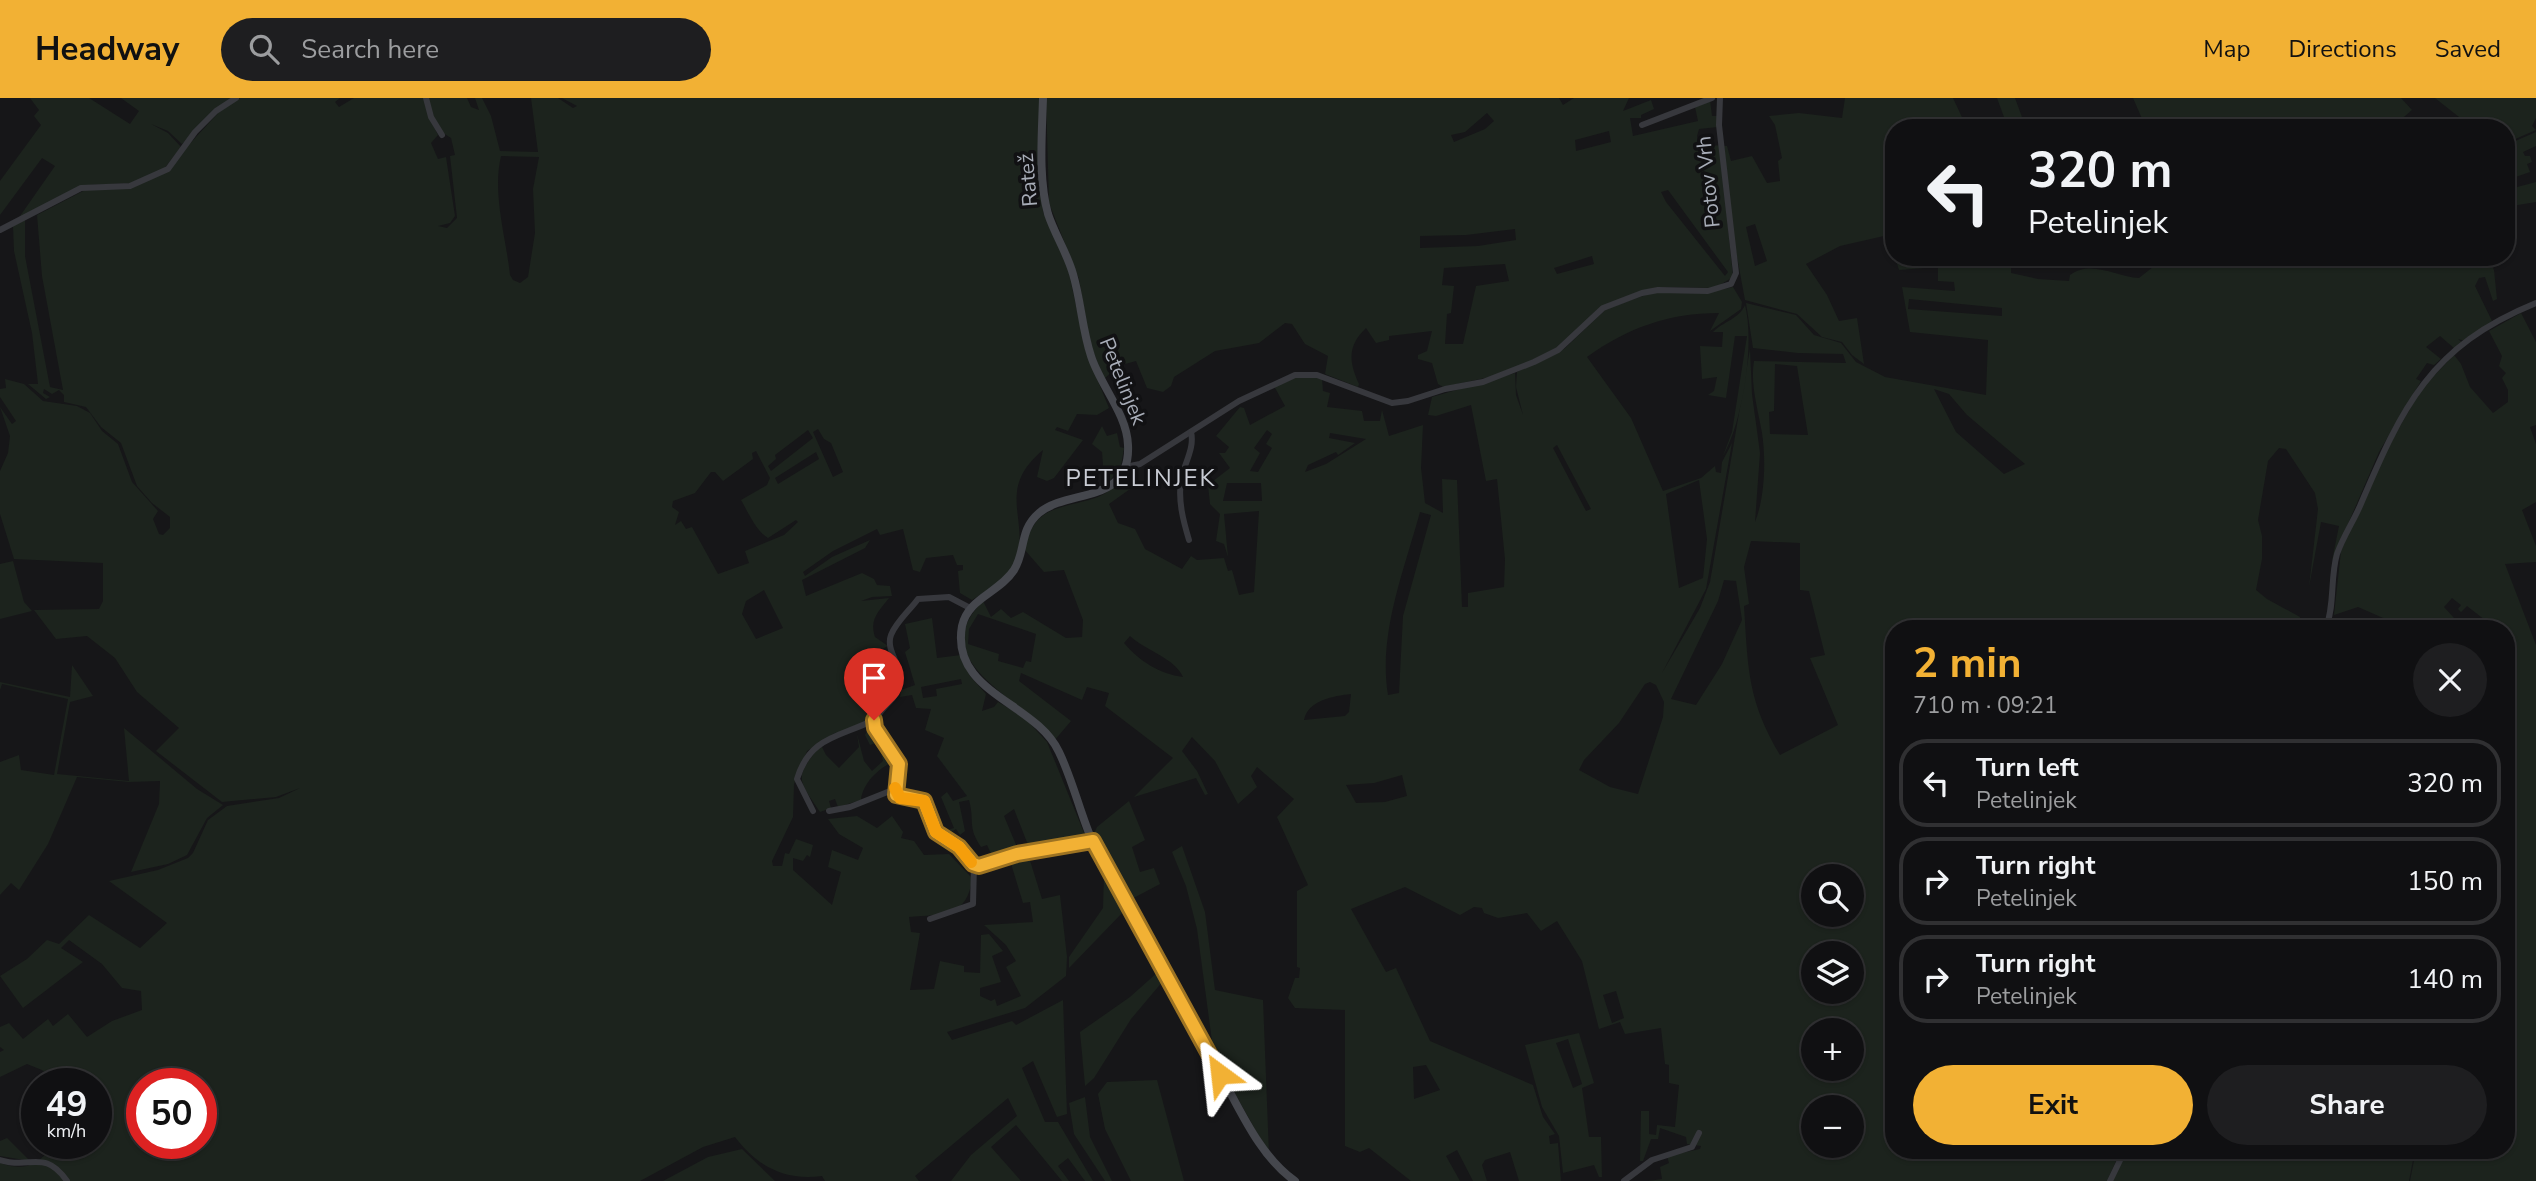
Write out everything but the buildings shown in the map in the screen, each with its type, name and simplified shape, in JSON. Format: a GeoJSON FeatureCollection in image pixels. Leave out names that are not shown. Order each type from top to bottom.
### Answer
{"type":"FeatureCollection","features":[{"type":"Feature","properties":{"kind":"main road","name":"Ratež"},"geometry":{"type":"LineString","coordinates":[[1043,98],[1045,202],[1052,225],[1068,255]]}},
{"type":"Feature","properties":{"kind":"main road","name":"Petelinjek"},"geometry":{"type":"LineString","coordinates":[[1068,255],[1091,358],[1127,440],[1125,467]]}},
{"type":"Feature","properties":{"kind":"main road"},"geometry":{"type":"LineString","coordinates":[[1125,467],[1113,484],[1104,490],[1050,506],[1037,515],[1024,531],[1013,572],[970,608],[964,619],[961,642],[976,678],[988,691],[1036,720],[1058,748],[1093,841],[1161,969],[1264,1149],[1294,1181]]}},
{"type":"Feature","properties":{"kind":"street"},"geometry":{"type":"LineString","coordinates":[[0,230],[81,188],[130,186],[168,169],[195,132],[216,111],[236,98]]}},
{"type":"Feature","properties":{"kind":"street"},"geometry":{"type":"LineString","coordinates":[[426,98],[431,117],[442,135]]}},
{"type":"Feature","properties":{"kind":"street","name":"Potov Vrh"},"geometry":{"type":"LineString","coordinates":[[1642,125],[1712,98]]}},
{"type":"Feature","properties":{"kind":"street","name":"Potov Vrh"},"geometry":{"type":"LineString","coordinates":[[1191,432],[1261,390],[1306,373],[1392,402],[1408,401],[1445,389],[1483,382],[1558,350],[1595,313],[1609,305],[1650,290],[1708,291],[1726,287],[1735,279],[1735,261],[1719,125],[1720,98]]}},
{"type":"Feature","properties":{"kind":"street"},"geometry":{"type":"LineString","coordinates":[[2329,620],[2332,610],[2336,558],[2342,541],[2375,467],[2422,383],[2450,355],[2498,321],[2536,303]]}},
{"type":"Feature","properties":{"kind":"street"},"geometry":{"type":"LineString","coordinates":[[1125,467],[1140,464],[1191,432],[1192,444],[1180,489],[1181,509],[1189,540]]}},
{"type":"Feature","properties":{"kind":"street"},"geometry":{"type":"LineString","coordinates":[[813,811],[797,779],[809,752],[823,741],[863,728],[893,700],[900,683],[900,669],[890,642],[891,634],[918,599],[949,597],[970,608]]}},
{"type":"Feature","properties":{"kind":"street"},"geometry":{"type":"LineString","coordinates":[[829,811],[850,807],[895,789],[900,777],[899,764],[875,728],[874,720]]}},
{"type":"Feature","properties":{"kind":"street"},"geometry":{"type":"LineString","coordinates":[[895,789],[900,798],[924,801],[936,832],[959,847],[974,865],[973,904],[930,919]]}},
{"type":"Feature","properties":{"kind":"street"},"geometry":{"type":"LineString","coordinates":[[974,865],[1093,841]]}},
{"type":"Feature","properties":{"kind":"street"},"geometry":{"type":"LineString","coordinates":[[1624,1181],[1652,1160],[1694,1146],[1699,1133]]}},
{"type":"Feature","properties":{"kind":"street"},"geometry":{"type":"LineString","coordinates":[[2110,1181],[2121,1159]]}},
{"type":"Feature","properties":{"kind":"street"},"geometry":{"type":"LineString","coordinates":[[0,1160],[10,1163],[40,1160],[49,1163],[67,1181]]}},
{"type":"Feature","properties":{"kind":"shaded area"},"geometry":{"type":"Polygon","coordinates":[[[30,98],[89,98],[130,124],[139,111],[121,98],[231,98],[182,144],[168,131],[151,124],[168,133],[181,147],[164,169],[131,183],[90,185],[18,219],[55,166],[42,158],[0,215],[0,181],[41,125],[34,116],[39,110],[30,98]]]}},
{"type":"Feature","properties":{"kind":"shaded area"},"geometry":{"type":"Polygon","coordinates":[[[240,98],[340,98],[335,102],[339,107],[354,98],[425,98],[429,116],[438,135],[431,143],[438,159],[446,157],[455,216],[450,223],[438,226],[447,228],[457,218],[450,156],[455,155],[451,138],[440,131],[434,120],[428,98],[467,98],[471,107],[479,110],[475,98],[482,98],[491,116],[500,151],[538,152],[531,98],[558,98],[573,108],[577,106],[562,98],[1039,98],[1043,212],[1066,259],[1086,352],[1109,408],[1097,415],[1077,414],[1068,431],[1057,427],[1055,430],[1083,440],[1054,478],[1047,481],[1037,477],[1043,450],[1028,466],[1019,481],[1017,496],[1020,539],[1017,554],[1007,574],[972,600],[960,593],[958,571],[963,570],[963,565],[957,565],[953,555],[926,558],[920,572],[913,570],[903,529],[880,535],[877,529],[833,551],[803,572],[805,576],[832,557],[870,540],[865,548],[802,580],[806,596],[862,573],[874,579],[877,585],[890,586],[892,596],[872,597],[861,601],[889,598],[873,625],[875,637],[888,646],[868,656],[866,669],[874,680],[872,682],[876,689],[884,685],[894,694],[863,726],[835,733],[807,751],[794,784],[793,817],[772,861],[773,866],[782,866],[785,853],[789,854],[796,839],[813,845],[810,857],[807,855],[803,861],[793,858],[793,870],[832,905],[841,872],[828,867],[832,850],[858,860],[863,848],[839,834],[828,819],[857,816],[877,828],[892,816],[903,832],[901,838],[914,841],[924,855],[949,854],[972,878],[970,891],[959,907],[943,914],[909,917],[911,932],[920,933],[910,990],[934,989],[940,961],[964,966],[964,972],[980,973],[981,935],[989,934],[1003,951],[992,956],[1001,982],[980,988],[980,996],[991,1001],[995,999],[997,1006],[1021,996],[1006,967],[1016,961],[1006,945],[984,925],[1033,922],[1030,902],[1023,903],[1009,857],[1028,854],[1042,899],[1060,895],[1067,957],[1066,976],[1025,1008],[947,1032],[952,1040],[1012,1021],[1016,1025],[1063,1000],[1067,1114],[1057,1117],[1033,1061],[1022,1068],[1045,1122],[1058,1122],[1093,1181],[1085,1181],[1068,1158],[1058,1166],[1069,1181],[1062,1181],[1016,1125],[991,1147],[1021,1181],[951,1181],[971,1155],[1017,1116],[1008,1098],[915,1176],[919,1181],[825,1181],[822,1176],[784,1174],[762,1163],[735,1137],[703,1147],[640,1181],[0,1181],[0,1163],[24,1166],[40,1159],[112,1159],[112,1068],[37,1068],[27,1064],[0,1077],[0,1052],[4,1050],[0,1047],[0,1027],[9,1023],[23,1039],[48,1019],[53,1026],[68,1014],[87,1037],[112,1021],[142,1010],[141,991],[122,988],[102,964],[69,940],[61,948],[83,962],[23,1008],[0,976],[27,959],[47,940],[59,944],[89,915],[140,948],[167,923],[109,881],[158,870],[188,858],[208,820],[227,806],[279,798],[300,788],[276,797],[222,802],[156,751],[179,728],[137,692],[115,658],[87,636],[56,639],[34,610],[99,609],[103,601],[103,563],[14,559],[0,514],[0,471],[8,453],[10,436],[0,407],[12,424],[16,421],[0,397],[0,389],[6,388],[5,379],[24,384],[43,401],[77,406],[90,413],[102,431],[118,444],[132,482],[158,511],[153,519],[159,534],[163,535],[170,528],[170,517],[152,503],[137,486],[121,443],[101,427],[86,407],[64,402],[64,395],[59,390],[52,394],[44,389],[43,393],[50,397],[46,399],[28,384],[38,384],[32,333],[14,251],[13,226],[25,220],[25,256],[50,387],[63,390],[42,276],[37,215],[87,189],[124,189],[162,174],[219,112],[240,98]],[[501,156],[499,200],[510,275],[520,283],[528,277],[535,233],[533,189],[539,157],[501,156]],[[818,429],[813,432],[833,477],[843,472],[831,443],[824,439],[818,429]],[[808,430],[775,455],[776,459],[768,466],[771,471],[813,438],[808,430]],[[756,451],[752,453],[753,459],[723,481],[715,472],[711,472],[695,493],[673,501],[672,507],[679,512],[675,525],[681,521],[686,529],[692,527],[718,574],[749,563],[745,551],[784,535],[798,522],[796,520],[768,538],[756,526],[741,500],[767,485],[770,478],[756,451]],[[816,452],[775,478],[778,484],[819,459],[816,452]],[[764,590],[746,601],[742,614],[756,639],[783,628],[764,590]]]}},
{"type":"Feature","properties":{"kind":"shaded area"},"geometry":{"type":"Polygon","coordinates":[[[1046,98],[1559,98],[1563,105],[1574,98],[1629,98],[1623,111],[1651,100],[1654,109],[1641,115],[1641,118],[1630,118],[1633,136],[1698,121],[1695,107],[1710,100],[1712,116],[1717,116],[1718,127],[1699,129],[1697,136],[1699,148],[1720,145],[1733,277],[1715,288],[1658,287],[1600,307],[1561,346],[1539,358],[1490,377],[1443,387],[1438,384],[1432,363],[1418,359],[1418,355],[1427,351],[1432,331],[1389,336],[1389,340],[1376,343],[1366,328],[1355,341],[1352,354],[1358,387],[1325,374],[1328,356],[1305,344],[1292,324],[1285,323],[1259,343],[1215,351],[1174,377],[1171,386],[1163,392],[1147,388],[1136,361],[1118,366],[1104,379],[1090,343],[1079,279],[1049,203],[1046,98]],[[1487,113],[1465,132],[1451,135],[1454,142],[1485,129],[1494,121],[1487,113]],[[1609,131],[1575,140],[1576,151],[1611,142],[1609,131]],[[1668,190],[1661,192],[1725,276],[1728,272],[1668,190]],[[1515,229],[1466,235],[1420,236],[1420,248],[1478,246],[1516,240],[1515,229]],[[1592,256],[1554,268],[1557,274],[1594,264],[1592,256]],[[1505,264],[1444,268],[1442,285],[1454,286],[1451,313],[1447,314],[1445,344],[1463,344],[1476,286],[1509,281],[1505,264]]]}},
{"type":"Feature","properties":{"kind":"shaded area"},"geometry":{"type":"Polygon","coordinates":[[[1845,98],[1953,98],[1963,119],[1885,119],[1885,238],[1840,246],[1806,264],[1827,295],[1839,321],[1857,318],[1864,364],[1852,355],[1842,342],[1822,337],[1797,314],[1745,300],[1732,230],[1724,146],[1727,146],[1731,161],[1752,156],[1767,183],[1780,181],[1778,161],[1782,158],[1775,125],[1769,116],[1799,113],[1842,118],[1845,98]],[[1755,224],[1746,227],[1755,266],[1767,261],[1755,224]]]}},
{"type":"Feature","properties":{"kind":"shaded area"},"geometry":{"type":"Polygon","coordinates":[[[1997,98],[2015,98],[2023,119],[2005,119],[1997,98]]]}},
{"type":"Feature","properties":{"kind":"shaded area"},"geometry":{"type":"Polygon","coordinates":[[[2133,98],[2401,98],[2412,110],[2402,119],[2142,119],[2133,98]]]}},
{"type":"Feature","properties":{"kind":"shaded area"},"geometry":{"type":"Polygon","coordinates":[[[2435,98],[2536,98],[2536,118],[2532,126],[2536,130],[2515,139],[2515,119],[2462,119],[2435,98]]]}},
{"type":"Feature","properties":{"kind":"shaded area"},"geometry":{"type":"Polygon","coordinates":[[[2536,132],[2536,146],[2523,152],[2525,156],[2530,156],[2532,162],[2527,164],[2530,172],[2515,177],[2515,141],[2536,132]]]}},
{"type":"Feature","properties":{"kind":"shaded area"},"geometry":{"type":"Polygon","coordinates":[[[2536,182],[2536,202],[2515,206],[2515,188],[2536,182]]]}},
{"type":"Feature","properties":{"kind":"shaded area"},"geometry":{"type":"Polygon","coordinates":[[[1898,266],[2011,266],[2011,273],[2038,279],[2069,281],[2070,275],[2078,270],[2104,270],[2139,278],[2154,266],[2492,266],[2494,270],[2497,299],[2493,301],[2485,277],[2479,278],[2475,286],[2492,321],[2465,341],[2458,339],[2463,343],[2455,349],[2440,336],[2426,347],[2441,359],[2434,365],[2427,363],[2416,379],[2421,381],[2379,452],[2332,561],[2339,526],[2321,522],[2309,587],[2318,509],[2315,493],[2286,449],[2279,448],[2268,461],[2258,520],[2262,536],[2262,559],[2256,590],[2300,617],[2299,620],[1885,620],[1885,1159],[2117,1159],[2107,1181],[1648,1181],[1662,1179],[1660,1167],[1669,1163],[1667,1156],[1700,1149],[1701,1146],[1687,1144],[1686,1137],[1660,1128],[1658,1139],[1651,1139],[1643,1161],[1640,1161],[1641,1111],[1649,1111],[1649,1134],[1656,1135],[1657,1125],[1675,1127],[1679,1085],[1669,1083],[1669,1065],[1665,1064],[1661,1028],[1625,1034],[1620,1022],[1599,1029],[1582,961],[1557,921],[1541,931],[1527,913],[1498,918],[1484,913],[1482,908],[1474,907],[1460,915],[1405,887],[1351,909],[1386,972],[1396,968],[1430,1041],[1533,1085],[1543,1117],[1555,1134],[1549,1136],[1550,1144],[1558,1143],[1561,1181],[1519,1181],[1510,1152],[1485,1160],[1482,1165],[1487,1181],[1473,1181],[1457,1150],[1446,1156],[1460,1181],[1411,1181],[1369,1148],[1360,1152],[1345,1146],[1345,1010],[1295,1008],[1288,998],[1295,978],[1299,978],[1300,968],[1297,967],[1297,891],[1308,885],[1277,817],[1294,799],[1257,767],[1251,776],[1257,787],[1238,804],[1215,761],[1192,737],[1182,751],[1197,771],[1208,794],[1205,795],[1196,778],[1134,797],[1173,758],[1105,706],[1109,693],[1087,687],[1082,700],[1021,673],[1019,681],[1071,721],[1054,741],[977,670],[964,645],[964,632],[970,617],[983,601],[991,617],[1001,609],[1011,618],[1023,612],[1066,638],[1082,637],[1083,620],[1064,570],[1044,572],[1024,549],[1035,524],[1042,517],[1059,508],[1099,497],[1124,482],[1130,489],[1109,504],[1118,523],[1135,529],[1145,549],[1182,569],[1191,556],[1197,560],[1224,558],[1228,571],[1232,570],[1239,595],[1254,592],[1259,511],[1224,514],[1228,557],[1224,544],[1216,541],[1220,514],[1210,504],[1208,485],[1230,468],[1219,453],[1225,453],[1229,447],[1216,436],[1240,407],[1244,408],[1250,425],[1285,406],[1274,386],[1303,375],[1322,379],[1323,391],[1330,393],[1327,407],[1362,411],[1364,421],[1380,421],[1382,410],[1389,436],[1423,425],[1421,468],[1425,503],[1443,513],[1442,479],[1457,480],[1462,607],[1468,607],[1468,593],[1504,587],[1505,559],[1497,479],[1486,481],[1471,405],[1436,416],[1428,415],[1432,397],[1515,373],[1516,395],[1523,415],[1516,387],[1517,372],[1564,349],[1606,309],[1654,292],[1705,293],[1733,287],[1742,302],[1741,309],[1710,331],[1719,313],[1666,319],[1633,330],[1587,357],[1631,418],[1663,491],[1701,478],[1715,466],[1716,472],[1721,473],[1722,462],[1732,443],[1706,589],[1662,673],[1700,608],[1710,582],[1750,349],[1752,394],[1760,453],[1755,522],[1763,490],[1764,454],[1754,388],[1754,361],[1846,363],[1843,354],[1753,348],[1746,303],[1796,315],[1814,335],[1841,343],[1856,362],[1885,377],[1986,395],[1988,340],[1910,332],[1902,287],[1955,291],[1954,282],[1938,281],[1938,267],[1899,270],[1898,266]],[[1909,299],[1908,309],[2002,316],[2002,308],[1909,299]],[[1775,364],[1774,411],[1769,412],[1770,434],[1808,435],[1797,366],[1775,364]],[[1934,389],[1956,432],[2004,474],[2025,464],[1967,415],[1949,394],[1934,389]],[[1267,430],[1254,448],[1260,453],[1250,471],[1258,472],[1272,448],[1266,444],[1272,434],[1267,430]],[[1330,433],[1329,438],[1355,443],[1338,455],[1336,452],[1308,465],[1305,472],[1326,464],[1366,439],[1330,433]],[[1557,445],[1553,448],[1586,511],[1591,509],[1557,445]],[[1699,480],[1666,494],[1679,588],[1703,578],[1707,539],[1699,480]],[[1227,483],[1223,501],[1262,501],[1261,483],[1227,483]],[[1420,512],[1394,603],[1387,649],[1388,695],[1399,693],[1403,616],[1431,515],[1420,512]],[[1751,541],[1744,567],[1749,604],[1744,606],[1751,683],[1761,717],[1780,755],[1838,725],[1810,658],[1825,655],[1809,591],[1800,590],[1800,543],[1751,541]],[[1724,580],[1718,601],[1671,699],[1696,705],[1722,664],[1742,620],[1736,581],[1724,580]],[[978,614],[969,629],[968,644],[999,654],[998,661],[1023,668],[1026,661],[1031,662],[1036,634],[978,614]],[[1130,636],[1124,643],[1143,661],[1158,670],[1183,677],[1174,665],[1130,636]],[[1650,682],[1645,684],[1619,723],[1584,760],[1579,770],[1610,787],[1638,794],[1663,717],[1664,702],[1656,685],[1650,682]],[[1351,694],[1323,700],[1306,713],[1304,720],[1345,716],[1349,712],[1351,694]],[[1402,775],[1374,783],[1346,785],[1356,803],[1385,802],[1407,796],[1402,775]],[[1616,991],[1603,995],[1612,1023],[1624,1018],[1616,991]],[[1426,1065],[1413,1067],[1414,1099],[1440,1090],[1426,1065]]]}},
{"type":"Feature","properties":{"kind":"shaded area"},"geometry":{"type":"Polygon","coordinates":[[[1745,305],[1749,340],[1745,382],[1736,423],[1723,456],[1732,432],[1747,336],[1735,336],[1726,398],[1708,395],[1714,391],[1717,377],[1702,379],[1700,346],[1722,347],[1723,332],[1713,332],[1739,314],[1745,305]]]}},
{"type":"Feature","properties":{"kind":"shaded area"},"geometry":{"type":"Polygon","coordinates":[[[2521,313],[2536,342],[2536,425],[2530,427],[2536,444],[2536,502],[2522,510],[2536,546],[2536,562],[2505,564],[2536,645],[2536,1181],[2410,1181],[2414,1159],[2515,1159],[2515,620],[2485,620],[2467,606],[2461,612],[2458,609],[2461,605],[2452,598],[2444,607],[2456,620],[2388,620],[2358,607],[2334,615],[2341,551],[2383,456],[2422,388],[2454,355],[2461,364],[2470,387],[2493,413],[2508,402],[2508,390],[2502,378],[2506,373],[2499,366],[2502,356],[2489,331],[2521,313]]]}},
{"type":"Feature","properties":{"kind":"shaded area"},"geometry":{"type":"Polygon","coordinates":[[[1102,426],[1107,436],[1117,433],[1120,447],[1124,448],[1121,466],[1109,482],[1100,470],[1103,465],[1102,452],[1092,444],[1102,426]]]}},
{"type":"Feature","properties":{"kind":"shaded area"},"geometry":{"type":"Polygon","coordinates":[[[13,561],[24,602],[32,611],[0,619],[0,564],[13,561]]]}},
{"type":"Feature","properties":{"kind":"shaded area"},"geometry":{"type":"Polygon","coordinates":[[[932,618],[937,658],[961,655],[970,676],[986,694],[982,711],[994,707],[998,702],[1024,717],[1047,742],[1087,840],[1030,850],[1014,809],[1004,816],[1019,852],[994,860],[987,845],[981,847],[974,834],[969,800],[959,802],[965,831],[960,835],[956,829],[945,836],[938,833],[954,828],[941,797],[947,792],[953,801],[967,796],[937,756],[944,738],[925,730],[931,709],[916,708],[912,695],[900,697],[901,690],[915,685],[905,652],[910,648],[905,624],[932,618]],[[961,679],[921,687],[923,698],[937,696],[936,689],[962,684],[961,679]]]}},
{"type":"Feature","properties":{"kind":"shaded area"},"geometry":{"type":"Polygon","coordinates":[[[72,665],[93,696],[70,702],[57,774],[129,781],[124,728],[197,789],[223,805],[207,818],[187,855],[168,864],[131,872],[159,804],[160,781],[129,782],[77,777],[48,844],[19,890],[11,883],[0,895],[0,762],[19,755],[21,770],[54,775],[68,699],[2,684],[0,690],[0,682],[70,697],[72,665]]]}},
{"type":"Feature","properties":{"kind":"shaded area"},"geometry":{"type":"Polygon","coordinates":[[[872,722],[895,761],[873,776],[862,793],[861,800],[838,807],[835,799],[829,801],[831,808],[820,812],[803,785],[806,765],[821,745],[826,755],[839,768],[859,747],[857,734],[864,761],[872,771],[883,761],[878,742],[870,745],[865,735],[872,722]]]}},
{"type":"Feature","properties":{"kind":"shaded area"},"geometry":{"type":"Polygon","coordinates":[[[1129,801],[1145,840],[1132,847],[1140,872],[1154,868],[1160,884],[1126,902],[1093,836],[1097,827],[1129,801]]]}},
{"type":"Feature","properties":{"kind":"shaded area"},"geometry":{"type":"Polygon","coordinates":[[[1182,846],[1205,912],[1215,990],[1263,1000],[1269,1154],[1214,1056],[1197,929],[1186,886],[1172,852],[1182,846]]]}},
{"type":"Feature","properties":{"kind":"shaded area"},"geometry":{"type":"Polygon","coordinates":[[[1104,874],[1124,911],[1069,968],[1069,957],[1103,908],[1104,874]]]}},
{"type":"Feature","properties":{"kind":"shaded area"},"geometry":{"type":"Polygon","coordinates":[[[1158,972],[1163,981],[1131,1019],[1094,1078],[1085,1086],[1080,1032],[1130,997],[1158,972]]]}},
{"type":"Feature","properties":{"kind":"shaded area"},"geometry":{"type":"Polygon","coordinates":[[[1579,1033],[1594,1083],[1582,1088],[1589,1137],[1601,1137],[1602,1177],[1599,1177],[1594,1165],[1563,1173],[1559,1136],[1542,1107],[1525,1045],[1579,1033]],[[1568,1039],[1556,1043],[1573,1088],[1582,1084],[1568,1039]]]}},
{"type":"Feature","properties":{"kind":"shaded area"},"geometry":{"type":"Polygon","coordinates":[[[1157,1080],[1184,1181],[1131,1181],[1105,1129],[1098,1094],[1107,1082],[1157,1080]]]}},
{"type":"Feature","properties":{"kind":"shaded area"},"geometry":{"type":"Polygon","coordinates":[[[1085,1097],[1090,1137],[1112,1181],[1105,1181],[1074,1134],[1069,1103],[1085,1097]]]}},
{"type":"Feature","properties":{"kind":"shaded area"},"geometry":{"type":"Polygon","coordinates":[[[7,1138],[21,1152],[21,1159],[30,1161],[0,1156],[0,1141],[7,1138]]]}},
{"type":"Feature","properties":{"kind":"shaded area"},"geometry":{"type":"Polygon","coordinates":[[[742,1149],[775,1181],[663,1181],[708,1157],[742,1149]]]}},
{"type":"Feature","properties":{"kind":"shaded area"},"geometry":{"type":"Polygon","coordinates":[[[2123,1159],[2413,1159],[2409,1181],[2112,1181],[2123,1159]]]}},
{"type":"Feature","properties":{"kind":"slow traffic"},"geometry":{"type":"LineString","coordinates":[[895,788],[896,795],[900,798],[924,801],[936,832],[959,847],[971,862]]}},
{"type":"Feature","properties":{"kind":"district","name":"PETELINJEK"},"geometry":{"type":"Point","coordinates":[1141,478]}},
{"type":"Feature","properties":{"kind":"route"},"geometry":{"type":"LineString","coordinates":[[874,720],[875,728],[899,764],[900,777],[895,789],[896,795],[906,800],[924,801],[936,832],[959,847],[976,866],[1025,852],[1093,841],[1220,1074]]}}]}
